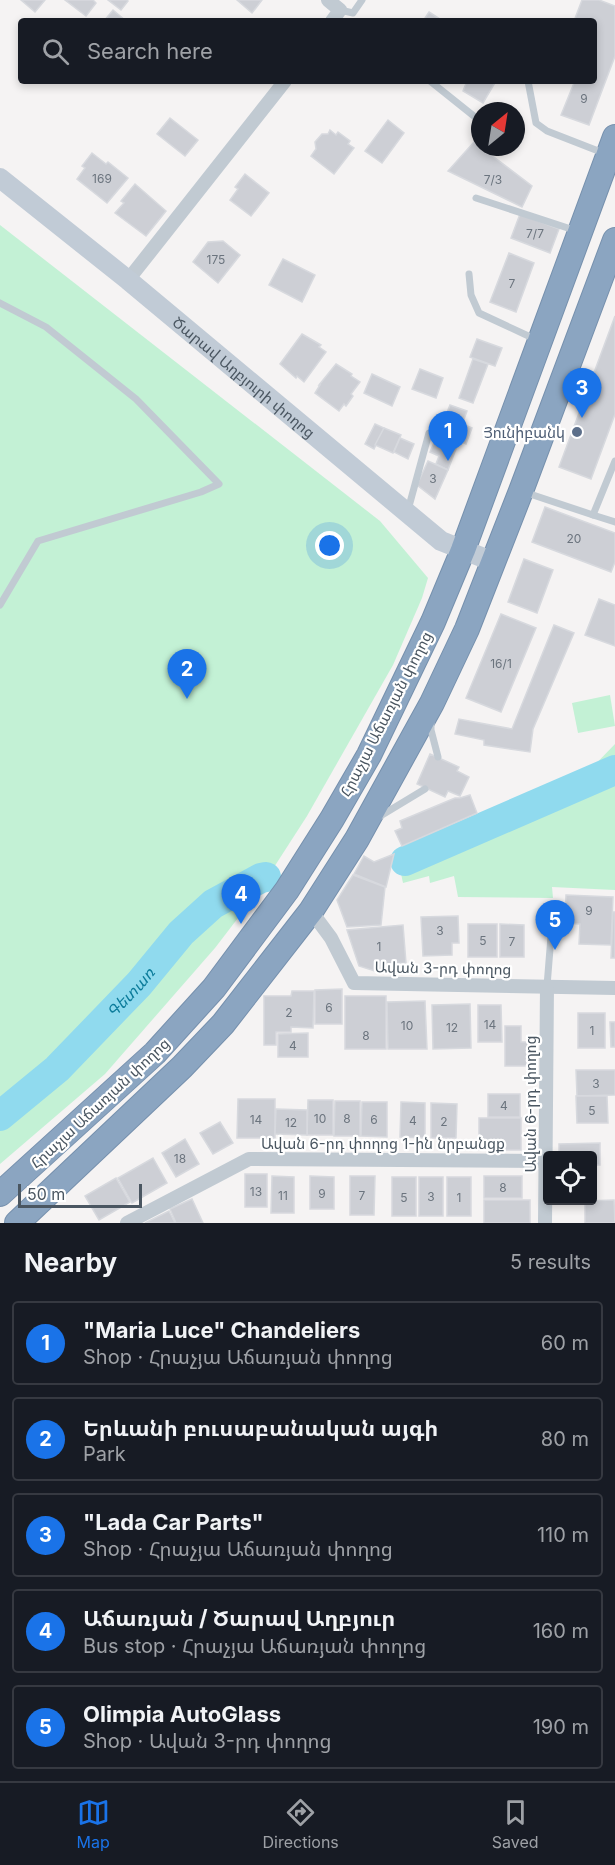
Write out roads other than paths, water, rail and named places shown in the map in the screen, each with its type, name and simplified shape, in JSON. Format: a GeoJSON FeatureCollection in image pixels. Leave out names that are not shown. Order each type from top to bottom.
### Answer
{"type":"FeatureCollection","features":[{"type":"Feature","properties":{"kind":"highway","name":"Հրաչյա Աճառյան փողոց"},"geometry":{"type":"LineString","coordinates":[[0,1194],[155,1053],[214,988],[280,900],[332,819],[369,755],[433,622],[462,550],[612,146]]}},
{"type":"Feature","properties":{"kind":"highway","name":"Հրաչյա Աճառյան փողոց"},"geometry":{"type":"LineString","coordinates":[[17,1223],[182,1067],[223,1024],[311,911],[365,826],[432,702],[467,629],[614,244]]}},
{"type":"Feature","properties":{"kind":"main road","name":"Ծարավ Աղբյուրի փողոց"},"geometry":{"type":"LineString","coordinates":[[0,178],[128,280],[441,541],[494,562]]}},
{"type":"Feature","properties":{"kind":"street"},"geometry":{"type":"LineString","coordinates":[[328,0],[336,15]]}},
{"type":"Feature","properties":{"kind":"street"},"geometry":{"type":"LineString","coordinates":[[128,280],[283,84]]}},
{"type":"Feature","properties":{"kind":"street","name":"Ավան 3-րդ փողոց"},"geometry":{"type":"LineString","coordinates":[[311,911],[331,938],[354,983],[615,988]]}},
{"type":"Feature","properties":{"kind":"street","name":"Ավան 6-րդ փողոց"},"geometry":{"type":"LineString","coordinates":[[546,1151],[547,986]]}},
{"type":"Feature","properties":{"kind":"street","name":"Ավան 6-րդ փողոց 1-ին նրբանցք"},"geometry":{"type":"LineString","coordinates":[[128,1223],[249,1159],[543,1161]]}},
{"type":"Feature","properties":{"kind":"street","name":"Ավան 6-րդ փողոց"},"geometry":{"type":"LineString","coordinates":[[545,1205],[545,1223]]}},
{"type":"Feature","properties":{"kind":"lane"},"geometry":{"type":"LineString","coordinates":[[336,15],[353,13],[362,0]]}},
{"type":"Feature","properties":{"kind":"lane"},"geometry":{"type":"LineString","coordinates":[[434,84],[471,114]]}},
{"type":"Feature","properties":{"kind":"lane"},"geometry":{"type":"LineString","coordinates":[[529,84],[536,123],[547,131],[612,146]]}},
{"type":"Feature","properties":{"kind":"lane"},"geometry":{"type":"LineString","coordinates":[[476,198],[579,232]]}},
{"type":"Feature","properties":{"kind":"lane"},"geometry":{"type":"LineString","coordinates":[[469,274],[471,295],[479,313],[539,341]]}},
{"type":"Feature","properties":{"kind":"lane"},"geometry":{"type":"LineString","coordinates":[[0,303],[46,327],[136,399],[219,484],[201,492],[38,542],[0,605]]}},
{"type":"Feature","properties":{"kind":"lane"},"geometry":{"type":"LineString","coordinates":[[407,513],[429,433]]}},
{"type":"Feature","properties":{"kind":"lane"},"geometry":{"type":"LineString","coordinates":[[592,515],[615,461]]}},
{"type":"Feature","properties":{"kind":"lane"},"geometry":{"type":"LineString","coordinates":[[521,491],[615,522]]}},
{"type":"Feature","properties":{"kind":"lane"},"geometry":{"type":"LineString","coordinates":[[432,702],[431,730],[438,757]]}},
{"type":"Feature","properties":{"kind":"lane"},"geometry":{"type":"LineString","coordinates":[[365,826],[425,789]]}},
{"type":"Feature","properties":{"kind":"lane"},"geometry":{"type":"LineString","coordinates":[[547,986],[552,924]]}},
{"type":"Feature","properties":{"kind":"waterway","name":"Գետառ"},"geometry":{"type":"LineString","coordinates":[[405,861],[615,770]]}},
{"type":"Feature","properties":{"kind":"waterway","name":"Գետառ"},"geometry":{"type":"LineString","coordinates":[[0,1116],[57,1069],[139,984],[181,933],[213,904],[266,877]]}},
{"type":"Feature","properties":{"kind":"place","name":"\"Lada Car Parts\""},"geometry":{"type":"Point","coordinates":[582,418]}},
{"type":"Feature","properties":{"kind":"place","name":"Յունիբանկ"},"geometry":{"type":"Point","coordinates":[577,432]}},
{"type":"Feature","properties":{"kind":"place","name":"\"Maria Luce\" Chandeliers"},"geometry":{"type":"Point","coordinates":[448,461]}},
{"type":"Feature","properties":{"kind":"place","name":"Երևանի բուսաբանական այգի"},"geometry":{"type":"Point","coordinates":[187,699]}},
{"type":"Feature","properties":{"kind":"place","name":"Աճառյան / Ծարավ Աղբյուր"},"geometry":{"type":"Point","coordinates":[241,924]}},
{"type":"Feature","properties":{"kind":"place","name":"Olimpia AutoGlass"},"geometry":{"type":"Point","coordinates":[555,950]}}]}
